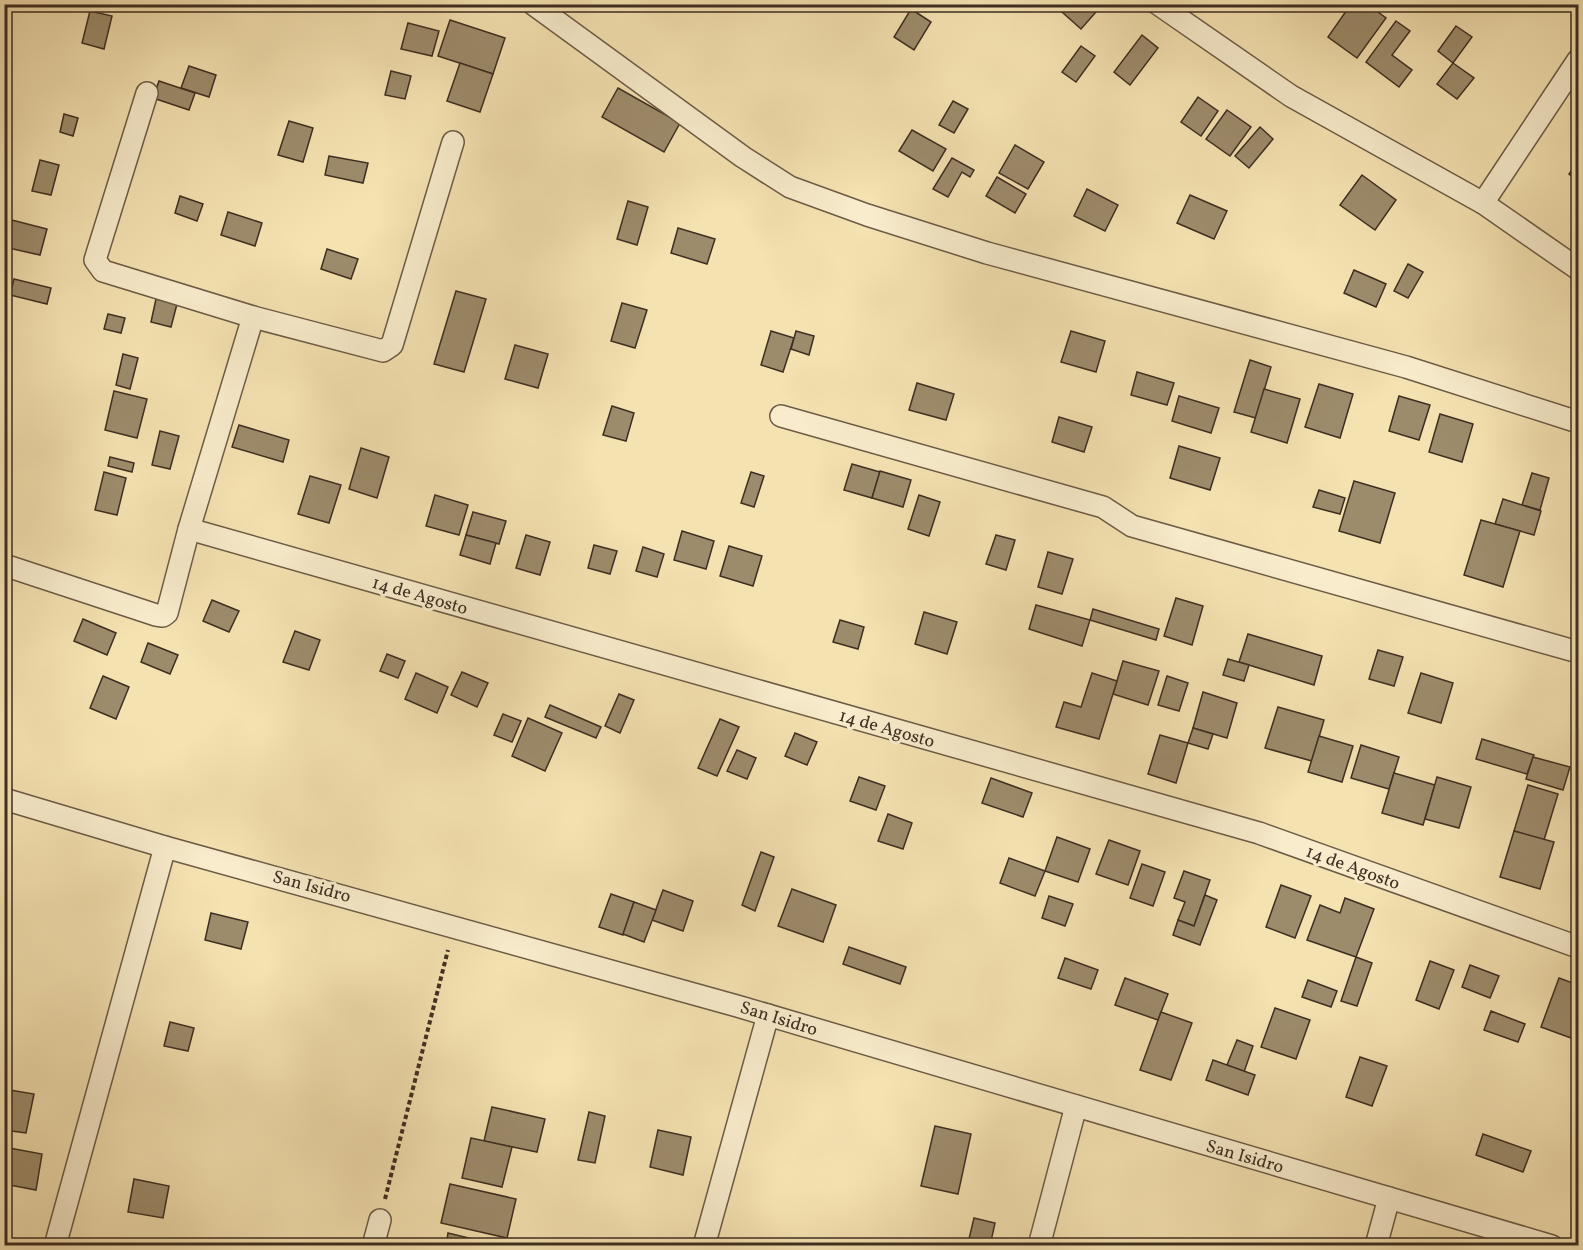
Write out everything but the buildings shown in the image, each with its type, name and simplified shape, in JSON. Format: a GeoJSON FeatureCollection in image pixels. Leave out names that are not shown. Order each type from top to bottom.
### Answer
{"type":"FeatureCollection","features":[{"type":"Feature","properties":{"kind":"street"},"geometry":{"type":"LineString","coordinates":[[533,4],[743,158],[790,187],[987,253],[1406,367],[1578,422]]}},
{"type":"Feature","properties":{"kind":"street"},"geometry":{"type":"LineString","coordinates":[[1158,4],[1291,96],[1483,203],[1578,269]]}},
{"type":"Feature","properties":{"kind":"street"},"geometry":{"type":"LineString","coordinates":[[1483,203],[1578,60]]}},
{"type":"Feature","properties":{"kind":"street"},"geometry":{"type":"LineString","coordinates":[[147,93],[95,260],[98,265],[104,271],[253,316],[383,351],[392,345],[453,142]]}},
{"type":"Feature","properties":{"kind":"street"},"geometry":{"type":"LineString","coordinates":[[4,565],[156,615],[163,616],[167,613],[189,529],[253,316]]}},
{"type":"Feature","properties":{"kind":"street"},"geometry":{"type":"LineString","coordinates":[[781,416],[1103,507],[1132,526],[1578,652]]}},
{"type":"Feature","properties":{"kind":"street","name":"14 de Agosto"},"geometry":{"type":"LineString","coordinates":[[189,529],[1259,833],[1578,947]]}},
{"type":"Feature","properties":{"kind":"street","name":"San Isidro"},"geometry":{"type":"LineString","coordinates":[[4,799],[165,847],[768,1015],[1552,1245]]}},
{"type":"Feature","properties":{"kind":"street"},"geometry":{"type":"LineString","coordinates":[[55,1245],[165,847]]}},
{"type":"Feature","properties":{"kind":"street"},"geometry":{"type":"LineString","coordinates":[[704,1245],[768,1015]]}},
{"type":"Feature","properties":{"kind":"street"},"geometry":{"type":"LineString","coordinates":[[1039,1245],[1076,1106]]}},
{"type":"Feature","properties":{"kind":"street"},"geometry":{"type":"LineString","coordinates":[[1376,1245],[1389,1198]]}},
{"type":"Feature","properties":{"kind":"street"},"geometry":{"type":"LineString","coordinates":[[374,1245],[380,1220]]}},
{"type":"Feature","properties":{"kind":"path"},"geometry":{"type":"LineString","coordinates":[[380,1220],[454,926]]}}]}
